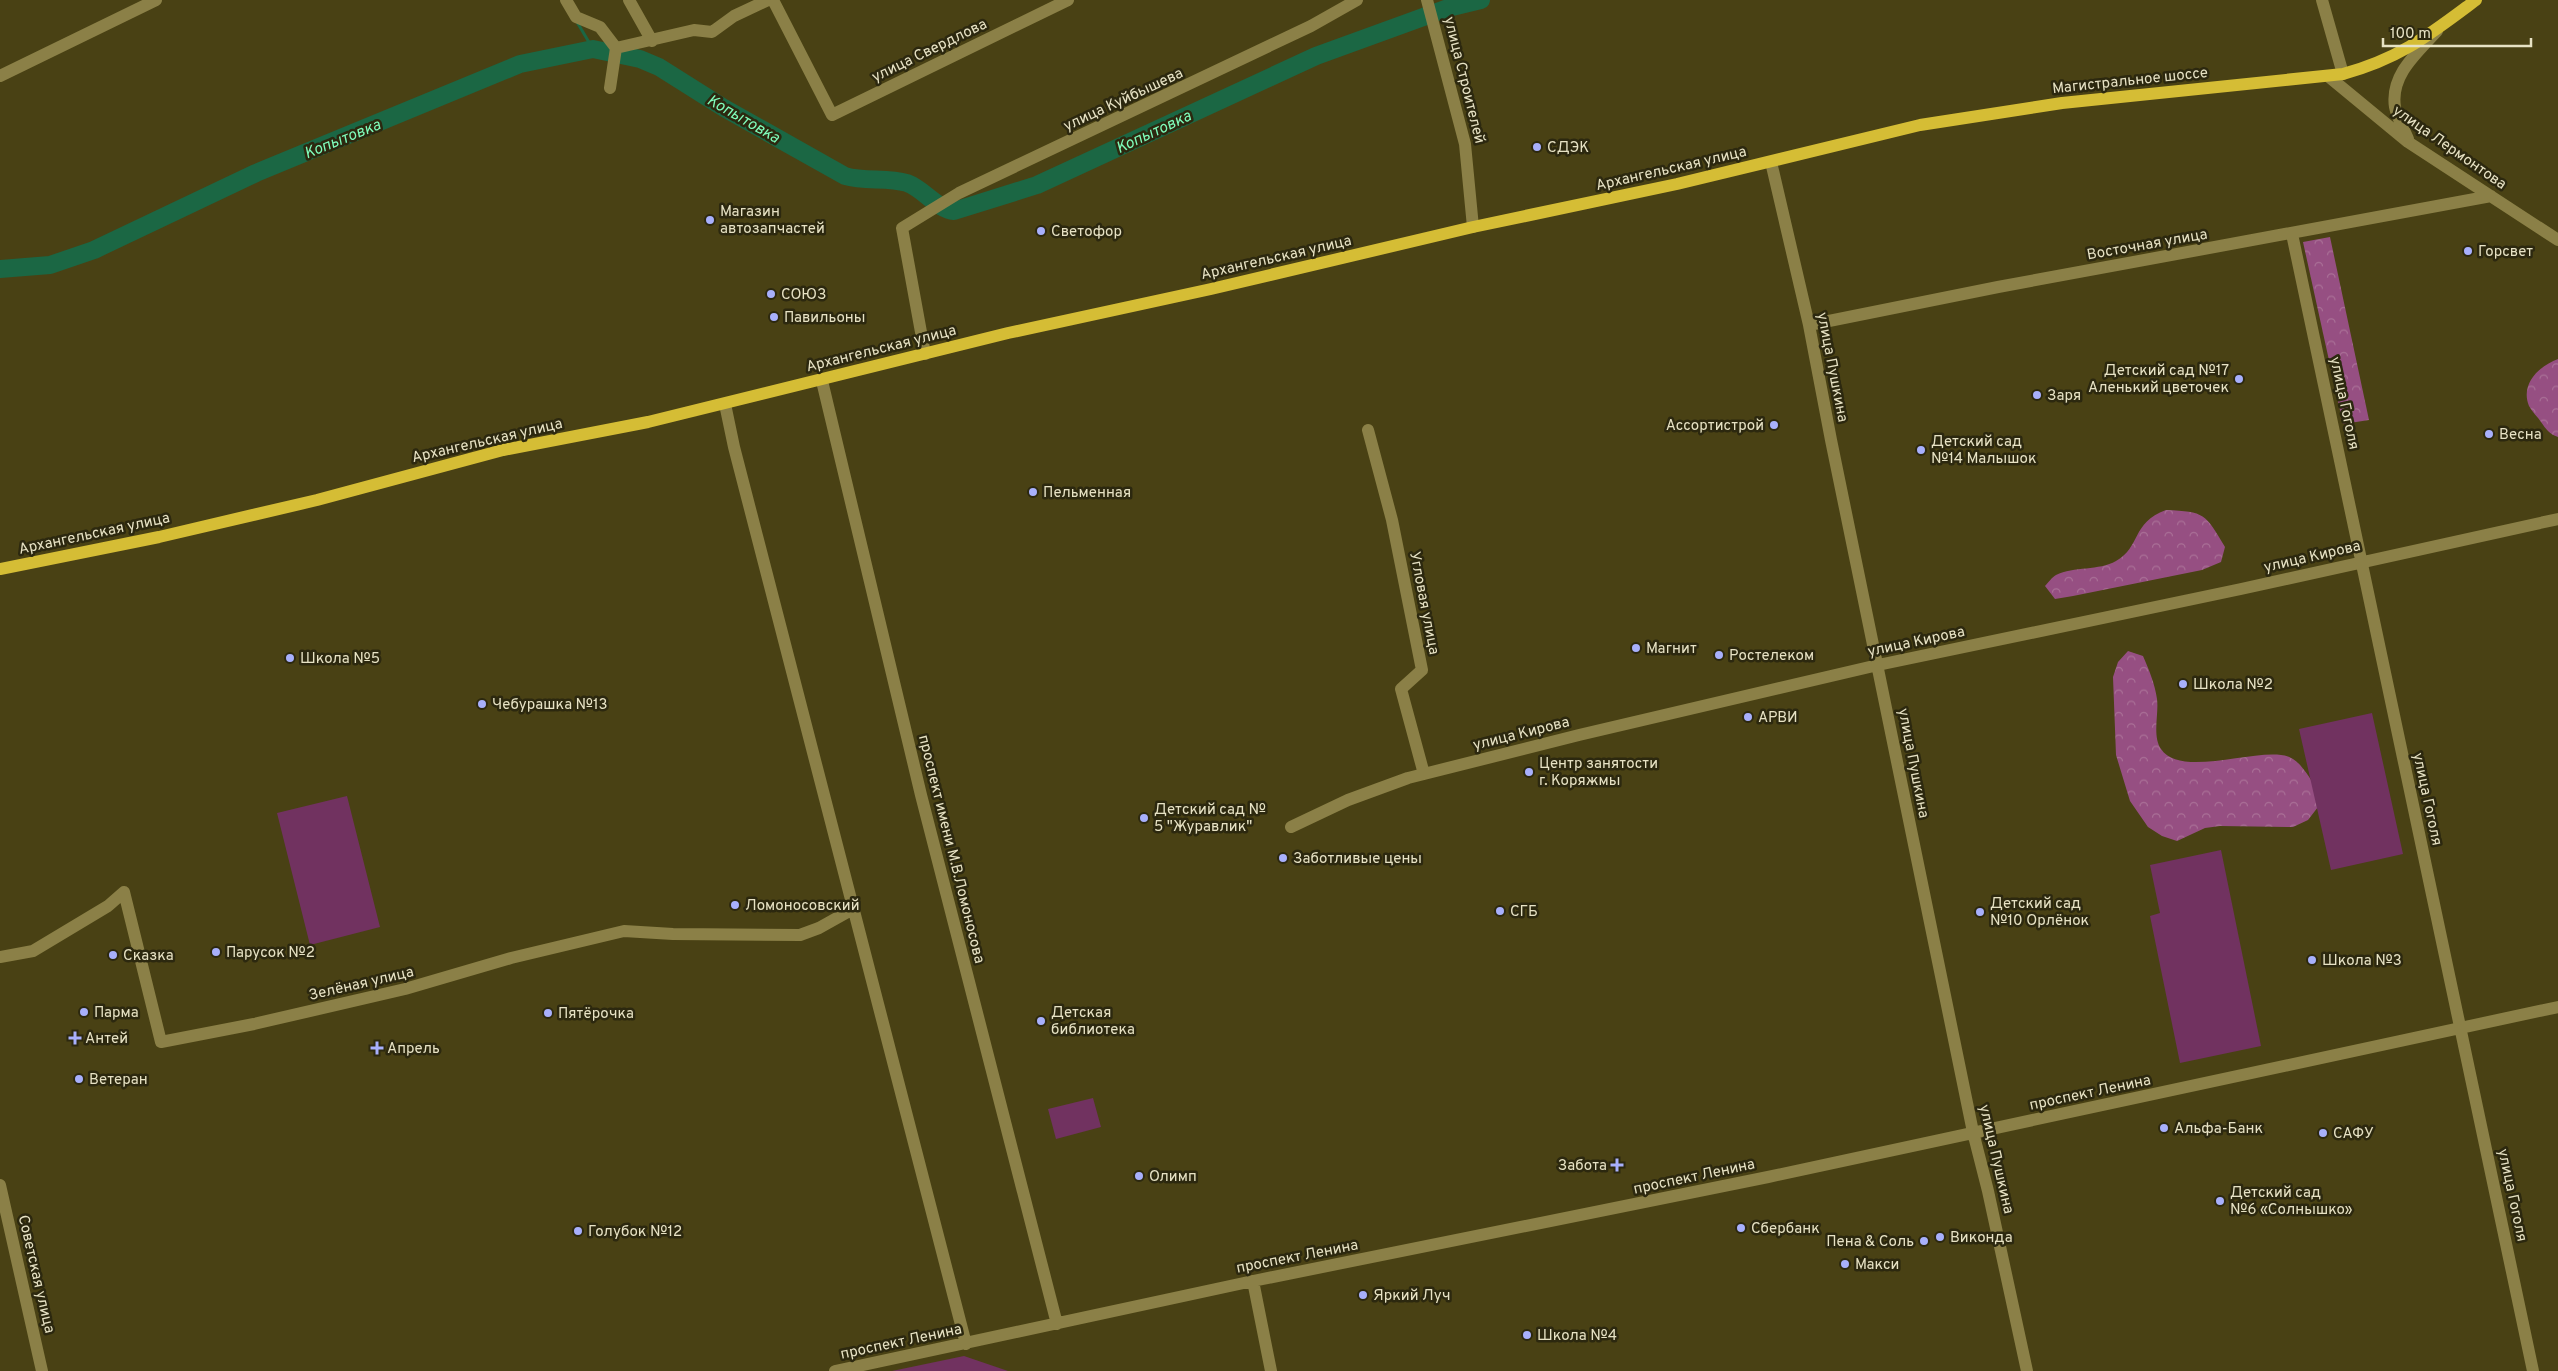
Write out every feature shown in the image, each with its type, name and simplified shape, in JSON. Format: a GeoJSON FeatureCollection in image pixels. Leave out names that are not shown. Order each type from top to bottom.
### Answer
{"type":"FeatureCollection","features":[{"type":"Feature","properties":{"kind":"main road","name":"Магистральное шоссе"},"geometry":{"type":"LineString","coordinates":[[1772,162],[1863,138],[1972,116],[2149,93],[2343,74],[2376,65],[2408,49],[2476,0]]}},
{"type":"Feature","properties":{"kind":"main road","name":"Архангельская улица"},"geometry":{"type":"LineString","coordinates":[[0,569],[159,537],[317,500],[503,450],[648,422],[822,381],[925,354],[1473,227],[1772,162]]}},
{"type":"Feature","properties":{"kind":"street"},"geometry":{"type":"LineString","coordinates":[[0,76],[156,0]]}},
{"type":"Feature","properties":{"kind":"street"},"geometry":{"type":"LineString","coordinates":[[566,0],[576,17],[600,26],[616,48],[610,88]]}},
{"type":"Feature","properties":{"kind":"street"},"geometry":{"type":"LineString","coordinates":[[629,0],[650,41]]}},
{"type":"Feature","properties":{"kind":"street"},"geometry":{"type":"LineString","coordinates":[[616,48],[694,30],[712,32],[734,16],[768,0]]}},
{"type":"Feature","properties":{"kind":"street","name":"улица Свердлова"},"geometry":{"type":"LineString","coordinates":[[773,0],[832,115],[1068,0]]}},
{"type":"Feature","properties":{"kind":"street","name":"улица Куйбышева"},"geometry":{"type":"LineString","coordinates":[[925,354],[902,228],[959,192],[1303,31],[1357,0]]}},
{"type":"Feature","properties":{"kind":"street"},"geometry":{"type":"LineString","coordinates":[[2322,0],[2343,74]]}},
{"type":"Feature","properties":{"kind":"street","name":"улица Строителей"},"geometry":{"type":"LineString","coordinates":[[1428,2],[1465,144],[1473,227]]}},
{"type":"Feature","properties":{"kind":"street"},"geometry":{"type":"LineString","coordinates":[[2408,142],[2395,107],[2394,88],[2403,69],[2442,25]]}},
{"type":"Feature","properties":{"kind":"street","name":"улица Лермонтова"},"geometry":{"type":"LineString","coordinates":[[2328,76],[2408,142],[2558,240]]}},
{"type":"Feature","properties":{"kind":"street","name":"улица Пушкина"},"geometry":{"type":"LineString","coordinates":[[1772,162],[1809,325],[1973,1132],[1988,1191],[2027,1371]]}},
{"type":"Feature","properties":{"kind":"street","name":"Восточная улица"},"geometry":{"type":"LineString","coordinates":[[1809,325],[1998,287],[2491,196]]}},
{"type":"Feature","properties":{"kind":"street","name":"улица Гоголя"},"geometry":{"type":"LineString","coordinates":[[2292,234],[2533,1371]]}},
{"type":"Feature","properties":{"kind":"street","name":"проспект имени М.В.Ломоносова"},"geometry":{"type":"LineString","coordinates":[[822,381],[921,795],[1057,1324]]}},
{"type":"Feature","properties":{"kind":"street"},"geometry":{"type":"LineString","coordinates":[[725,404],[734,446],[966,1344]]}},
{"type":"Feature","properties":{"kind":"street","name":"Угловая улица"},"geometry":{"type":"LineString","coordinates":[[1368,430],[1392,520],[1422,670],[1401,689],[1424,774]]}},
{"type":"Feature","properties":{"kind":"street","name":"улица Кирова"},"geometry":{"type":"LineString","coordinates":[[1291,826],[1348,800],[1424,774],[1579,735],[1878,665],[2241,589],[2558,519]]}},
{"type":"Feature","properties":{"kind":"street","name":"Зелёная улица"},"geometry":{"type":"LineString","coordinates":[[0,957],[34,951],[108,906],[124,892],[161,1042],[254,1024],[405,989],[511,958],[624,931],[800,935],[819,928],[853,909]]}},
{"type":"Feature","properties":{"kind":"street","name":"проспект Ленина"},"geometry":{"type":"LineString","coordinates":[[835,1371],[1253,1281],[1709,1189],[2558,1007]]}},
{"type":"Feature","properties":{"kind":"street","name":"Советская улица"},"geometry":{"type":"LineString","coordinates":[[0,1185],[42,1371]]}},
{"type":"Feature","properties":{"kind":"street"},"geometry":{"type":"LineString","coordinates":[[1253,1281],[1271,1371]]}},
{"type":"Feature","properties":{"kind":"green space"},"geometry":{"type":"Polygon","coordinates":[[[2330,237],[2369,420],[2343,424],[2303,242],[2330,237]]]}},
{"type":"Feature","properties":{"kind":"green space"},"geometry":{"type":"Polygon","coordinates":[[[2558,359],[2558,437],[2546,429],[2530,408],[2527,390],[2529,383],[2538,371],[2558,359]]]}},
{"type":"Feature","properties":{"kind":"green space"},"geometry":{"type":"Polygon","coordinates":[[[2166,510],[2189,512],[2203,516],[2213,527],[2225,547],[2221,562],[2202,570],[2055,599],[2045,586],[2055,576],[2063,572],[2102,566],[2116,561],[2129,549],[2147,521],[2166,510]]]}},
{"type":"Feature","properties":{"kind":"green space"},"geometry":{"type":"Polygon","coordinates":[[[2128,651],[2143,656],[2152,677],[2157,699],[2156,731],[2158,744],[2161,749],[2172,758],[2187,762],[2206,762],[2265,755],[2281,755],[2293,759],[2304,769],[2319,792],[2318,807],[2308,820],[2293,827],[2220,826],[2205,828],[2177,841],[2162,836],[2148,827],[2130,801],[2116,755],[2113,677],[2118,662],[2128,651]]]}},
{"type":"Feature","properties":{"kind":"shaded area"},"geometry":{"type":"Polygon","coordinates":[[[2372,713],[2403,854],[2331,870],[2299,729],[2372,713]]]}},
{"type":"Feature","properties":{"kind":"shaded area"},"geometry":{"type":"Polygon","coordinates":[[[347,796],[380,927],[310,945],[277,813],[347,796]]]}},
{"type":"Feature","properties":{"kind":"shaded area"},"geometry":{"type":"Polygon","coordinates":[[[2221,850],[2261,1046],[2180,1063],[2150,916],[2160,913],[2150,865],[2221,850]]]}},
{"type":"Feature","properties":{"kind":"shaded area"},"geometry":{"type":"Polygon","coordinates":[[[1093,1098],[1101,1127],[1056,1139],[1048,1109],[1093,1098]]]}},
{"type":"Feature","properties":{"kind":"shaded area"},"geometry":{"type":"Polygon","coordinates":[[[964,1356],[1008,1371],[892,1371],[964,1356]]]}},
{"type":"Feature","properties":{"kind":"waterway","name":"Копытовка"},"geometry":{"type":"LineString","coordinates":[[0,269],[50,265],[94,250],[256,173],[520,64],[593,49],[640,59],[659,67],[724,108],[845,176],[907,183],[942,207],[954,211],[1037,185],[1316,56],[1448,8],[1481,0]]}},
{"type":"Feature","properties":{"kind":"waterway"},"geometry":{"type":"LineString","coordinates":[[577,22],[593,49]]}},
{"type":"Feature","properties":{"kind":"place","name":"СДЭК"},"geometry":{"type":"Point","coordinates":[1537,147]}},
{"type":"Feature","properties":{"kind":"place","name":"Магазин автозапчастей"},"geometry":{"type":"Point","coordinates":[710,220]}},
{"type":"Feature","properties":{"kind":"place","name":"Светофор"},"geometry":{"type":"Point","coordinates":[1041,231]}},
{"type":"Feature","properties":{"kind":"place","name":"Горсвет"},"geometry":{"type":"Point","coordinates":[2468,251]}},
{"type":"Feature","properties":{"kind":"place","name":"СОЮЗ"},"geometry":{"type":"Point","coordinates":[771,294]}},
{"type":"Feature","properties":{"kind":"place","name":"Павильоны"},"geometry":{"type":"Point","coordinates":[774,317]}},
{"type":"Feature","properties":{"kind":"place","name":"Детский сад №17 Аленький цветочек"},"geometry":{"type":"Point","coordinates":[2239,379]}},
{"type":"Feature","properties":{"kind":"place","name":"Заря"},"geometry":{"type":"Point","coordinates":[2037,395]}},
{"type":"Feature","properties":{"kind":"place","name":"Ассортистрой"},"geometry":{"type":"Point","coordinates":[1774,425]}},
{"type":"Feature","properties":{"kind":"place","name":"Весна"},"geometry":{"type":"Point","coordinates":[2489,434]}},
{"type":"Feature","properties":{"kind":"place","name":"Детский сад №14 Малышок"},"geometry":{"type":"Point","coordinates":[1921,450]}},
{"type":"Feature","properties":{"kind":"place","name":"Пельменная"},"geometry":{"type":"Point","coordinates":[1033,492]}},
{"type":"Feature","properties":{"kind":"place","name":"Магнит"},"geometry":{"type":"Point","coordinates":[1636,648]}},
{"type":"Feature","properties":{"kind":"place","name":"Ростелеком"},"geometry":{"type":"Point","coordinates":[1719,655]}},
{"type":"Feature","properties":{"kind":"place","name":"Школа №5"},"geometry":{"type":"Point","coordinates":[290,658]}},
{"type":"Feature","properties":{"kind":"place","name":"Школа №2"},"geometry":{"type":"Point","coordinates":[2183,684]}},
{"type":"Feature","properties":{"kind":"place","name":"Чебурашка №13"},"geometry":{"type":"Point","coordinates":[482,704]}},
{"type":"Feature","properties":{"kind":"place","name":"АРВИ"},"geometry":{"type":"Point","coordinates":[1748,717]}},
{"type":"Feature","properties":{"kind":"place","name":"Центр занятости г. Коряжмы"},"geometry":{"type":"Point","coordinates":[1529,772]}},
{"type":"Feature","properties":{"kind":"place","name":"Детский сад № 5 \"Журавлик\""},"geometry":{"type":"Point","coordinates":[1144,818]}},
{"type":"Feature","properties":{"kind":"place","name":"Заботливые цены"},"geometry":{"type":"Point","coordinates":[1283,858]}},
{"type":"Feature","properties":{"kind":"place","name":"Ломоносовский"},"geometry":{"type":"Point","coordinates":[735,905]}},
{"type":"Feature","properties":{"kind":"place","name":"СГБ"},"geometry":{"type":"Point","coordinates":[1500,911]}},
{"type":"Feature","properties":{"kind":"place","name":"Детский сад №10 Орлёнок"},"geometry":{"type":"Point","coordinates":[1980,912]}},
{"type":"Feature","properties":{"kind":"place","name":"Парусок №2"},"geometry":{"type":"Point","coordinates":[216,952]}},
{"type":"Feature","properties":{"kind":"place","name":"Сказка"},"geometry":{"type":"Point","coordinates":[113,955]}},
{"type":"Feature","properties":{"kind":"place","name":"Школа №3"},"geometry":{"type":"Point","coordinates":[2312,960]}},
{"type":"Feature","properties":{"kind":"place","name":"Парма"},"geometry":{"type":"Point","coordinates":[84,1012]}},
{"type":"Feature","properties":{"kind":"place","name":"Пятёрочка"},"geometry":{"type":"Point","coordinates":[548,1013]}},
{"type":"Feature","properties":{"kind":"place","name":"Детская библиотека"},"geometry":{"type":"Point","coordinates":[1041,1021]}},
{"type":"Feature","properties":{"kind":"place","name":"Антей"},"geometry":{"type":"Point","coordinates":[75,1038]}},
{"type":"Feature","properties":{"kind":"place","name":"Апрель"},"geometry":{"type":"Point","coordinates":[377,1048]}},
{"type":"Feature","properties":{"kind":"place","name":"Ветеран"},"geometry":{"type":"Point","coordinates":[79,1079]}},
{"type":"Feature","properties":{"kind":"place","name":"Альфа-Банк"},"geometry":{"type":"Point","coordinates":[2164,1128]}},
{"type":"Feature","properties":{"kind":"place","name":"САФУ"},"geometry":{"type":"Point","coordinates":[2323,1133]}},
{"type":"Feature","properties":{"kind":"place","name":"Забота"},"geometry":{"type":"Point","coordinates":[1617,1165]}},
{"type":"Feature","properties":{"kind":"place","name":"Олимп"},"geometry":{"type":"Point","coordinates":[1139,1176]}},
{"type":"Feature","properties":{"kind":"place","name":"Детский сад №6 «Солнышко»"},"geometry":{"type":"Point","coordinates":[2220,1201]}},
{"type":"Feature","properties":{"kind":"place","name":"Сбербанк"},"geometry":{"type":"Point","coordinates":[1741,1228]}},
{"type":"Feature","properties":{"kind":"place","name":"Голубок №12"},"geometry":{"type":"Point","coordinates":[578,1231]}},
{"type":"Feature","properties":{"kind":"place","name":"Виконда"},"geometry":{"type":"Point","coordinates":[1940,1237]}},
{"type":"Feature","properties":{"kind":"place","name":"Пена & Соль"},"geometry":{"type":"Point","coordinates":[1924,1241]}},
{"type":"Feature","properties":{"kind":"place","name":"Макси"},"geometry":{"type":"Point","coordinates":[1845,1264]}},
{"type":"Feature","properties":{"kind":"place","name":"Яркий Луч"},"geometry":{"type":"Point","coordinates":[1363,1295]}},
{"type":"Feature","properties":{"kind":"place","name":"Школа №4"},"geometry":{"type":"Point","coordinates":[1527,1335]}}]}
